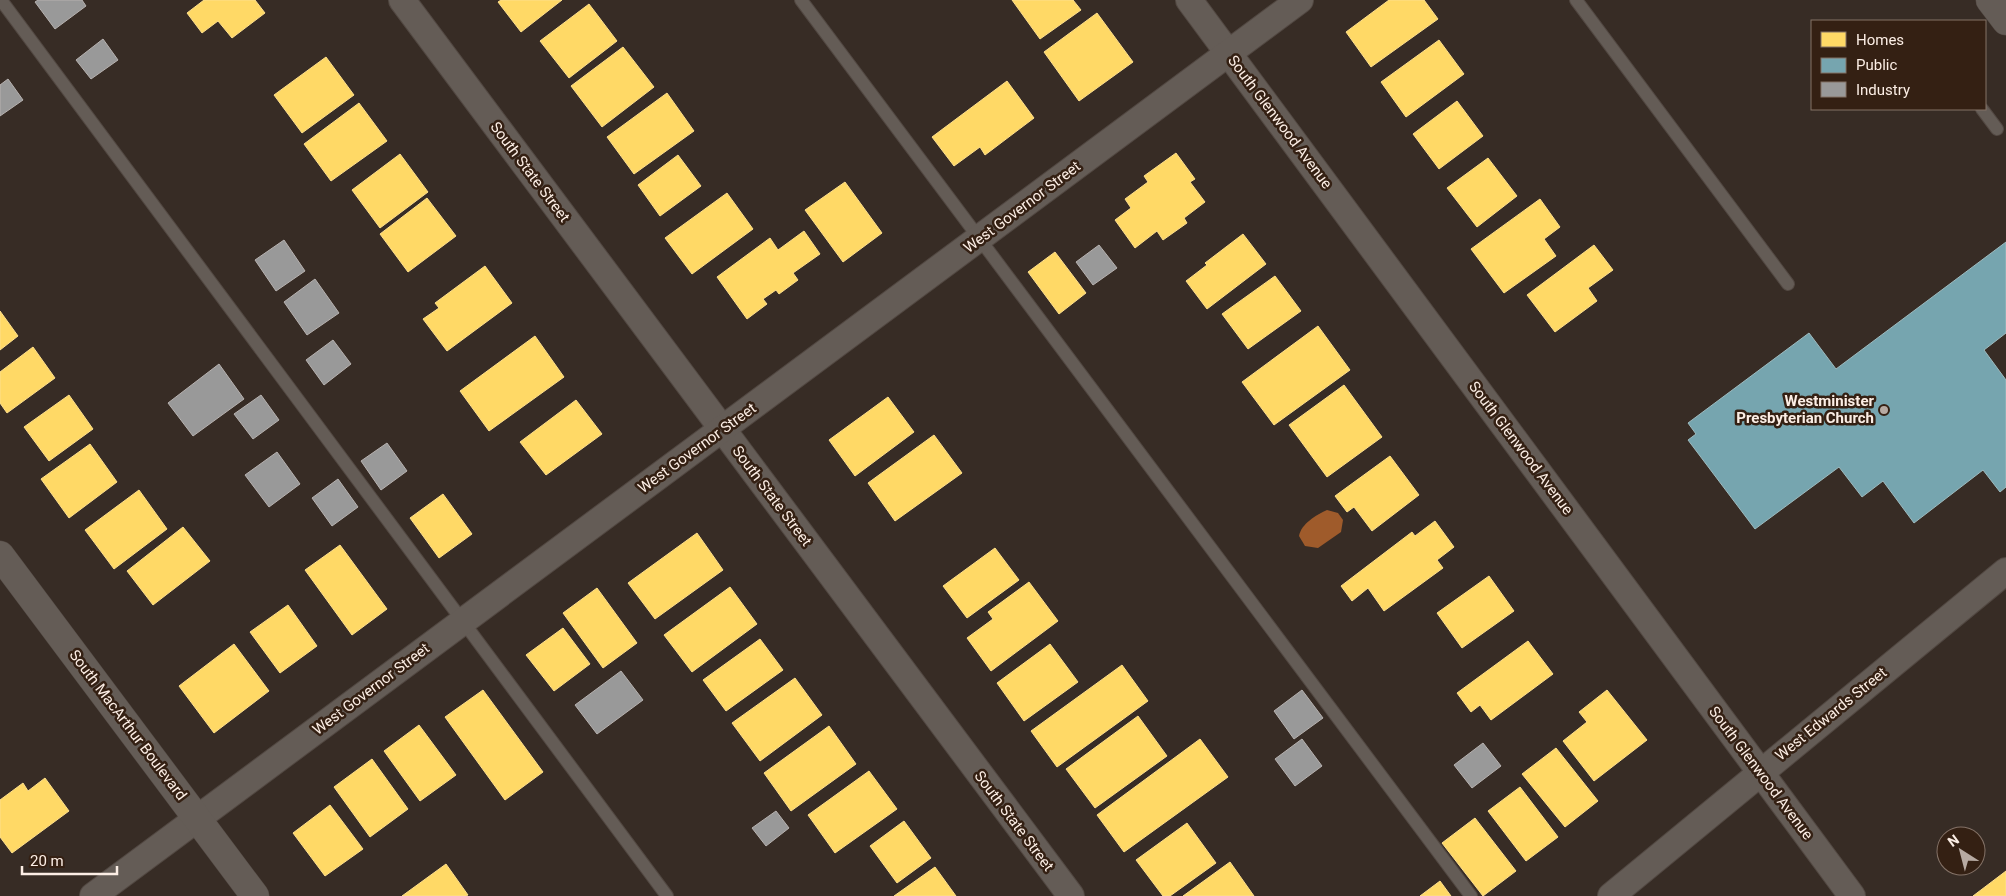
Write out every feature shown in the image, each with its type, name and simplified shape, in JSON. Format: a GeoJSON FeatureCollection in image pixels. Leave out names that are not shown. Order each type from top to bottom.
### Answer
{"type":"FeatureCollection","features":[{"type":"Feature","properties":{"kind":"main road"},"geometry":{"type":"LineString","coordinates":[[1990,0],[2006,21]]}},
{"type":"Feature","properties":{"kind":"main road","name":"South MacArthur Boulevard"},"geometry":{"type":"LineString","coordinates":[[0,555],[255,896]]}},
{"type":"Feature","properties":{"kind":"street","name":"South State Street"},"geometry":{"type":"LineString","coordinates":[[402,0],[1071,896]]}},
{"type":"Feature","properties":{"kind":"street","name":"South Glenwood Avenue"},"geometry":{"type":"LineString","coordinates":[[1189,0],[1852,896]]}},
{"type":"Feature","properties":{"kind":"street","name":"West Governor Street"},"geometry":{"type":"LineString","coordinates":[[93,896],[1300,0]]}},
{"type":"Feature","properties":{"kind":"street","name":"West Edwards Street"},"geometry":{"type":"LineString","coordinates":[[1611,896],[2006,570]]}},
{"type":"Feature","properties":{"kind":"lane"},"geometry":{"type":"LineString","coordinates":[[1,0],[145,196],[464,620],[668,896]]}},
{"type":"Feature","properties":{"kind":"lane"},"geometry":{"type":"LineString","coordinates":[[801,0],[1471,896]]}},
{"type":"Feature","properties":{"kind":"lane"},"geometry":{"type":"LineString","coordinates":[[1576,0],[1788,284]]}},
{"type":"Feature","properties":{"kind":"lane"},"geometry":{"type":"LineString","coordinates":[[1983,110],[1997,129]]}},
{"type":"Feature","properties":{"kind":"shaded area"},"geometry":{"type":"Polygon","coordinates":[[[1327,510],[1338,513],[1343,520],[1341,532],[1318,548],[1305,546],[1299,536],[1300,532],[1314,517],[1327,510]]]}},
{"type":"Feature","properties":{"kind":"building: Homes"},"geometry":{"type":"Polygon","coordinates":[[[204,0],[255,0],[265,13],[232,38],[218,21],[202,33],[187,13],[204,0]]]}},
{"type":"Feature","properties":{"kind":"building: Homes"},"geometry":{"type":"Polygon","coordinates":[[[501,0],[562,0],[521,32],[498,2],[501,0]]]}},
{"type":"Feature","properties":{"kind":"building: Homes"},"geometry":{"type":"Polygon","coordinates":[[[1012,0],[1073,0],[1081,10],[1040,39],[1012,0]]]}},
{"type":"Feature","properties":{"kind":"building: Homes"},"geometry":{"type":"Polygon","coordinates":[[[1389,0],[1424,0],[1438,19],[1371,67],[1346,32],[1389,0]]]}},
{"type":"Feature","properties":{"kind":"building: Homes"},"geometry":{"type":"Polygon","coordinates":[[[589,4],[617,41],[569,78],[540,41],[589,4]]]}},
{"type":"Feature","properties":{"kind":"building: Homes"},"geometry":{"type":"Polygon","coordinates":[[[1097,13],[1133,62],[1079,101],[1044,52],[1097,13]]]}},
{"type":"Feature","properties":{"kind":"building: Homes"},"geometry":{"type":"Polygon","coordinates":[[[1439,40],[1464,74],[1406,117],[1381,82],[1439,40]]]}},
{"type":"Feature","properties":{"kind":"building: Homes"},"geometry":{"type":"Polygon","coordinates":[[[623,47],[654,87],[602,127],[571,86],[623,47]]]}},
{"type":"Feature","properties":{"kind":"building: Homes"},"geometry":{"type":"Polygon","coordinates":[[[326,57],[354,95],[302,133],[274,95],[326,57]]]}},
{"type":"Feature","properties":{"kind":"building: Homes"},"geometry":{"type":"Polygon","coordinates":[[[1007,81],[1034,118],[985,155],[980,147],[954,166],[932,137],[1007,81]]]}},
{"type":"Feature","properties":{"kind":"building: Homes"},"geometry":{"type":"Polygon","coordinates":[[[667,93],[694,131],[634,174],[607,137],[667,93]]]}},
{"type":"Feature","properties":{"kind":"building: Homes"},"geometry":{"type":"Polygon","coordinates":[[[1457,101],[1483,136],[1439,169],[1413,134],[1457,101]]]}},
{"type":"Feature","properties":{"kind":"building: Homes"},"geometry":{"type":"Polygon","coordinates":[[[359,103],[387,141],[331,181],[304,144],[359,103]]]}},
{"type":"Feature","properties":{"kind":"building: Homes"},"geometry":{"type":"Polygon","coordinates":[[[1176,153],[1195,179],[1190,182],[1205,202],[1184,218],[1187,223],[1163,240],[1157,231],[1135,248],[1115,220],[1131,208],[1125,199],[1148,182],[1144,176],[1176,153]]]}},
{"type":"Feature","properties":{"kind":"building: Homes"},"geometry":{"type":"Polygon","coordinates":[[[400,154],[428,192],[380,228],[352,190],[400,154]]]}},
{"type":"Feature","properties":{"kind":"building: Homes"},"geometry":{"type":"Polygon","coordinates":[[[678,155],[701,186],[660,216],[638,185],[678,155]]]}},
{"type":"Feature","properties":{"kind":"building: Homes"},"geometry":{"type":"Polygon","coordinates":[[[1488,158],[1517,196],[1477,227],[1447,188],[1488,158]]]}},
{"type":"Feature","properties":{"kind":"building: Homes"},"geometry":{"type":"Polygon","coordinates":[[[845,182],[882,233],[843,262],[805,210],[845,182]]]}},
{"type":"Feature","properties":{"kind":"building: Homes"},"geometry":{"type":"Polygon","coordinates":[[[727,193],[753,229],[692,274],[665,238],[727,193]]]}},
{"type":"Feature","properties":{"kind":"building: Homes"},"geometry":{"type":"Polygon","coordinates":[[[427,198],[456,236],[408,272],[380,234],[427,198]]]}},
{"type":"Feature","properties":{"kind":"building: Homes"},"geometry":{"type":"Polygon","coordinates":[[[1540,199],[1560,227],[1544,239],[1556,256],[1504,293],[1471,249],[1540,199]]]}},
{"type":"Feature","properties":{"kind":"building: Homes"},"geometry":{"type":"Polygon","coordinates":[[[804,231],[820,254],[793,273],[798,280],[779,294],[776,290],[763,299],[767,304],[747,319],[717,277],[770,238],[778,250],[804,231]]]}},
{"type":"Feature","properties":{"kind":"building: Homes"},"geometry":{"type":"Polygon","coordinates":[[[1243,234],[1266,264],[1207,309],[1186,281],[1207,265],[1205,263],[1243,234]]]}},
{"type":"Feature","properties":{"kind":"building: Homes"},"geometry":{"type":"Polygon","coordinates":[[[1594,245],[1613,270],[1588,288],[1597,301],[1555,332],[1527,295],[1594,245]]]}},
{"type":"Feature","properties":{"kind":"building: Homes"},"geometry":{"type":"Polygon","coordinates":[[[1055,252],[1086,293],[1059,314],[1028,272],[1055,252]]]}},
{"type":"Feature","properties":{"kind":"building: Homes"},"geometry":{"type":"Polygon","coordinates":[[[485,266],[512,303],[447,351],[423,319],[439,308],[435,303],[485,266]]]}},
{"type":"Feature","properties":{"kind":"building: Homes"},"geometry":{"type":"Polygon","coordinates":[[[1275,276],[1301,311],[1248,349],[1222,314],[1275,276]]]}},
{"type":"Feature","properties":{"kind":"building: Homes"},"geometry":{"type":"Polygon","coordinates":[[[0,311],[18,336],[0,350],[0,311]]]}},
{"type":"Feature","properties":{"kind":"building: Homes"},"geometry":{"type":"Polygon","coordinates":[[[1318,326],[1350,370],[1274,425],[1242,382],[1318,326]]]}},
{"type":"Feature","properties":{"kind":"building: Homes"},"geometry":{"type":"Polygon","coordinates":[[[535,336],[564,377],[489,431],[460,391],[535,336]]]}},
{"type":"Feature","properties":{"kind":"building: Homes"},"geometry":{"type":"Polygon","coordinates":[[[33,347],[55,378],[7,413],[0,403],[0,372],[33,347]]]}},
{"type":"Feature","properties":{"kind":"building: Homes"},"geometry":{"type":"Polygon","coordinates":[[[1344,385],[1382,437],[1327,477],[1289,425],[1344,385]]]}},
{"type":"Feature","properties":{"kind":"building: Homes"},"geometry":{"type":"Polygon","coordinates":[[[69,395],[93,429],[49,461],[24,427],[69,395]]]}},
{"type":"Feature","properties":{"kind":"building: Homes"},"geometry":{"type":"Polygon","coordinates":[[[888,397],[914,432],[855,476],[829,440],[888,397]]]}},
{"type":"Feature","properties":{"kind":"building: Homes"},"geometry":{"type":"Polygon","coordinates":[[[576,400],[602,434],[546,475],[520,442],[576,400]]]}},
{"type":"Feature","properties":{"kind":"building: Homes"},"geometry":{"type":"Polygon","coordinates":[[[934,435],[962,473],[895,521],[868,483],[934,435]]]}},
{"type":"Feature","properties":{"kind":"building: Homes"},"geometry":{"type":"Polygon","coordinates":[[[90,444],[117,482],[69,518],[41,479],[90,444]]]}},
{"type":"Feature","properties":{"kind":"building: Homes"},"geometry":{"type":"Polygon","coordinates":[[[1390,456],[1419,495],[1372,531],[1354,507],[1347,512],[1335,496],[1390,456]]]}},
{"type":"Feature","properties":{"kind":"building: Homes"},"geometry":{"type":"Polygon","coordinates":[[[139,490],[167,529],[114,569],[85,530],[139,490]]]}},
{"type":"Feature","properties":{"kind":"building: Homes"},"geometry":{"type":"Polygon","coordinates":[[[443,494],[472,534],[439,558],[410,518],[443,494]]]}},
{"type":"Feature","properties":{"kind":"building: Homes"},"geometry":{"type":"Polygon","coordinates":[[[1435,521],[1454,547],[1437,560],[1443,568],[1384,611],[1368,588],[1352,601],[1341,586],[1412,532],[1415,536],[1435,521]]]}},
{"type":"Feature","properties":{"kind":"building: Homes"},"geometry":{"type":"Polygon","coordinates":[[[183,527],[210,561],[153,605],[127,571],[183,527]]]}},
{"type":"Feature","properties":{"kind":"building: Homes"},"geometry":{"type":"Polygon","coordinates":[[[697,533],[723,570],[655,619],[628,583],[697,533]]]}},
{"type":"Feature","properties":{"kind":"building: Homes"},"geometry":{"type":"Polygon","coordinates":[[[340,545],[387,609],[352,635],[305,570],[340,545]]]}},
{"type":"Feature","properties":{"kind":"building: Homes"},"geometry":{"type":"Polygon","coordinates":[[[995,548],[1019,580],[967,618],[943,586],[995,548]]]}},
{"type":"Feature","properties":{"kind":"building: Homes"},"geometry":{"type":"Polygon","coordinates":[[[1489,576],[1514,611],[1462,648],[1437,613],[1489,576]]]}},
{"type":"Feature","properties":{"kind":"building: Homes"},"geometry":{"type":"Polygon","coordinates":[[[1029,582],[1058,621],[991,671],[967,638],[993,619],[988,612],[1029,582]]]}},
{"type":"Feature","properties":{"kind":"building: Homes"},"geometry":{"type":"Polygon","coordinates":[[[730,587],[757,624],[692,672],[664,635],[730,587]]]}},
{"type":"Feature","properties":{"kind":"building: Homes"},"geometry":{"type":"Polygon","coordinates":[[[597,588],[637,643],[603,668],[563,613],[597,588]]]}},
{"type":"Feature","properties":{"kind":"building: Homes"},"geometry":{"type":"Polygon","coordinates":[[[288,605],[317,646],[280,673],[250,632],[288,605]]]}},
{"type":"Feature","properties":{"kind":"building: Homes"},"geometry":{"type":"Polygon","coordinates":[[[563,628],[590,664],[554,691],[526,655],[563,628]]]}},
{"type":"Feature","properties":{"kind":"building: Homes"},"geometry":{"type":"Polygon","coordinates":[[[760,639],[783,670],[726,711],[703,680],[760,639]]]}},
{"type":"Feature","properties":{"kind":"building: Homes"},"geometry":{"type":"Polygon","coordinates":[[[1528,641],[1553,674],[1491,720],[1480,705],[1471,712],[1457,693],[1528,641]]]}},
{"type":"Feature","properties":{"kind":"building: Homes"},"geometry":{"type":"Polygon","coordinates":[[[234,644],[269,691],[214,733],[179,686],[234,644]]]}},
{"type":"Feature","properties":{"kind":"building: Homes"},"geometry":{"type":"Polygon","coordinates":[[[1050,644],[1078,682],[1024,721],[997,683],[1050,644]]]}},
{"type":"Feature","properties":{"kind":"building: Homes"},"geometry":{"type":"Polygon","coordinates":[[[1122,665],[1148,701],[1057,767],[1031,731],[1122,665]]]}},
{"type":"Feature","properties":{"kind":"building: Homes"},"geometry":{"type":"Polygon","coordinates":[[[795,678],[822,715],[760,761],[732,723],[795,678]]]}},
{"type":"Feature","properties":{"kind":"building: Homes"},"geometry":{"type":"Polygon","coordinates":[[[483,690],[543,772],[505,800],[445,717],[483,690]]]}},
{"type":"Feature","properties":{"kind":"building: Homes"},"geometry":{"type":"Polygon","coordinates":[[[1607,690],[1647,740],[1594,781],[1563,741],[1587,722],[1579,712],[1607,690]]]}},
{"type":"Feature","properties":{"kind":"building: Homes"},"geometry":{"type":"Polygon","coordinates":[[[1138,716],[1167,756],[1095,808],[1066,769],[1138,716]]]}},
{"type":"Feature","properties":{"kind":"building: Homes"},"geometry":{"type":"Polygon","coordinates":[[[419,725],[456,775],[420,801],[384,751],[419,725]]]}},
{"type":"Feature","properties":{"kind":"building: Homes"},"geometry":{"type":"Polygon","coordinates":[[[829,726],[856,764],[791,811],[764,773],[829,726]]]}},
{"type":"Feature","properties":{"kind":"building: Homes"},"geometry":{"type":"Polygon","coordinates":[[[1200,739],[1228,777],[1124,852],[1097,815],[1200,739]]]}},
{"type":"Feature","properties":{"kind":"building: Homes"},"geometry":{"type":"Polygon","coordinates":[[[1556,748],[1598,801],[1565,827],[1522,774],[1556,748]]]}},
{"type":"Feature","properties":{"kind":"building: Homes"},"geometry":{"type":"Polygon","coordinates":[[[372,759],[408,809],[370,837],[334,787],[372,759]]]}},
{"type":"Feature","properties":{"kind":"building: Homes"},"geometry":{"type":"Polygon","coordinates":[[[869,771],[897,809],[835,853],[808,815],[869,771]]]}},
{"type":"Feature","properties":{"kind":"building: Homes"},"geometry":{"type":"Polygon","coordinates":[[[45,778],[69,811],[12,853],[0,837],[0,800],[23,783],[28,791],[45,778]]]}},
{"type":"Feature","properties":{"kind":"building: Homes"},"geometry":{"type":"Polygon","coordinates":[[[1520,787],[1558,837],[1526,861],[1488,811],[1520,787]]]}},
{"type":"Feature","properties":{"kind":"building: Homes"},"geometry":{"type":"Polygon","coordinates":[[[330,805],[363,849],[325,876],[293,833],[330,805]]]}},
{"type":"Feature","properties":{"kind":"building: Homes"},"geometry":{"type":"Polygon","coordinates":[[[1475,818],[1516,871],[1483,896],[1442,843],[1475,818]]]}},
{"type":"Feature","properties":{"kind":"building: Homes"},"geometry":{"type":"Polygon","coordinates":[[[904,821],[931,858],[897,883],[870,846],[904,821]]]}},
{"type":"Feature","properties":{"kind":"building: Homes"},"geometry":{"type":"Polygon","coordinates":[[[1187,823],[1216,863],[1170,896],[1163,896],[1136,860],[1187,823]]]}},
{"type":"Feature","properties":{"kind":"building: Homes"},"geometry":{"type":"Polygon","coordinates":[[[1230,862],[1254,896],[1183,896],[1230,862]]]}},
{"type":"Feature","properties":{"kind":"building: Homes"},"geometry":{"type":"Polygon","coordinates":[[[446,864],[468,895],[402,896],[446,864]]]}},
{"type":"Feature","properties":{"kind":"building: Homes"},"geometry":{"type":"Polygon","coordinates":[[[935,867],[956,896],[894,896],[935,867]]]}},
{"type":"Feature","properties":{"kind":"building: Homes"},"geometry":{"type":"Polygon","coordinates":[[[2006,871],[2006,896],[1973,896],[2006,871]]]}},
{"type":"Feature","properties":{"kind":"building: Homes"},"geometry":{"type":"Polygon","coordinates":[[[1440,881],[1451,896],[1420,896],[1440,881]]]}},
{"type":"Feature","properties":{"kind":"building: Public"},"geometry":{"type":"Polygon","coordinates":[[[2006,242],[2006,333],[1984,350],[2006,380],[2006,487],[2000,492],[1983,470],[1914,523],[1883,481],[1862,497],[1839,467],[1755,529],[1688,440],[1696,434],[1688,423],[1809,333],[1836,369],[2006,242]]]}},
{"type":"Feature","properties":{"kind":"building: Industry"},"geometry":{"type":"Polygon","coordinates":[[[38,0],[82,0],[86,6],[55,29],[35,2],[38,0]]]}},
{"type":"Feature","properties":{"kind":"building: Industry"},"geometry":{"type":"Polygon","coordinates":[[[103,39],[118,60],[91,79],[76,60],[103,39]]]}},
{"type":"Feature","properties":{"kind":"building: Industry"},"geometry":{"type":"Polygon","coordinates":[[[8,79],[23,100],[0,116],[0,85],[8,79]]]}},
{"type":"Feature","properties":{"kind":"building: Industry"},"geometry":{"type":"Polygon","coordinates":[[[284,240],[305,271],[276,291],[255,260],[284,240]]]}},
{"type":"Feature","properties":{"kind":"building: Industry"},"geometry":{"type":"Polygon","coordinates":[[[1099,245],[1117,268],[1093,285],[1076,262],[1099,245]]]}},
{"type":"Feature","properties":{"kind":"building: Industry"},"geometry":{"type":"Polygon","coordinates":[[[315,279],[339,313],[307,335],[284,302],[315,279]]]}},
{"type":"Feature","properties":{"kind":"building: Industry"},"geometry":{"type":"Polygon","coordinates":[[[333,340],[351,364],[324,385],[306,360],[333,340]]]}},
{"type":"Feature","properties":{"kind":"building: Industry"},"geometry":{"type":"Polygon","coordinates":[[[219,364],[244,399],[193,436],[168,403],[219,364]]]}},
{"type":"Feature","properties":{"kind":"building: Industry"},"geometry":{"type":"Polygon","coordinates":[[[261,395],[279,420],[253,439],[234,414],[261,395]]]}},
{"type":"Feature","properties":{"kind":"building: Industry"},"geometry":{"type":"Polygon","coordinates":[[[387,443],[407,471],[381,490],[361,461],[387,443]]]}},
{"type":"Feature","properties":{"kind":"building: Industry"},"geometry":{"type":"Polygon","coordinates":[[[277,452],[300,484],[269,507],[245,475],[277,452]]]}},
{"type":"Feature","properties":{"kind":"building: Industry"},"geometry":{"type":"Polygon","coordinates":[[[338,479],[358,507],[332,526],[312,498],[338,479]]]}},
{"type":"Feature","properties":{"kind":"building: Industry"},"geometry":{"type":"Polygon","coordinates":[[[621,671],[643,700],[597,734],[575,705],[621,671]]]}},
{"type":"Feature","properties":{"kind":"building: Industry"},"geometry":{"type":"Polygon","coordinates":[[[1302,690],[1323,718],[1294,739],[1274,711],[1302,690]]]}},
{"type":"Feature","properties":{"kind":"building: Industry"},"geometry":{"type":"Polygon","coordinates":[[[1302,739],[1322,766],[1295,786],[1275,759],[1302,739]]]}},
{"type":"Feature","properties":{"kind":"building: Industry"},"geometry":{"type":"Polygon","coordinates":[[[1483,743],[1501,766],[1472,788],[1454,765],[1483,743]]]}},
{"type":"Feature","properties":{"kind":"building: Industry"},"geometry":{"type":"Polygon","coordinates":[[[776,811],[789,828],[766,846],[752,828],[776,811]]]}},
{"type":"Feature","properties":{"kind":"place","name":"Westminister Presbyterian Church"},"geometry":{"type":"Point","coordinates":[1884,410]}}]}
